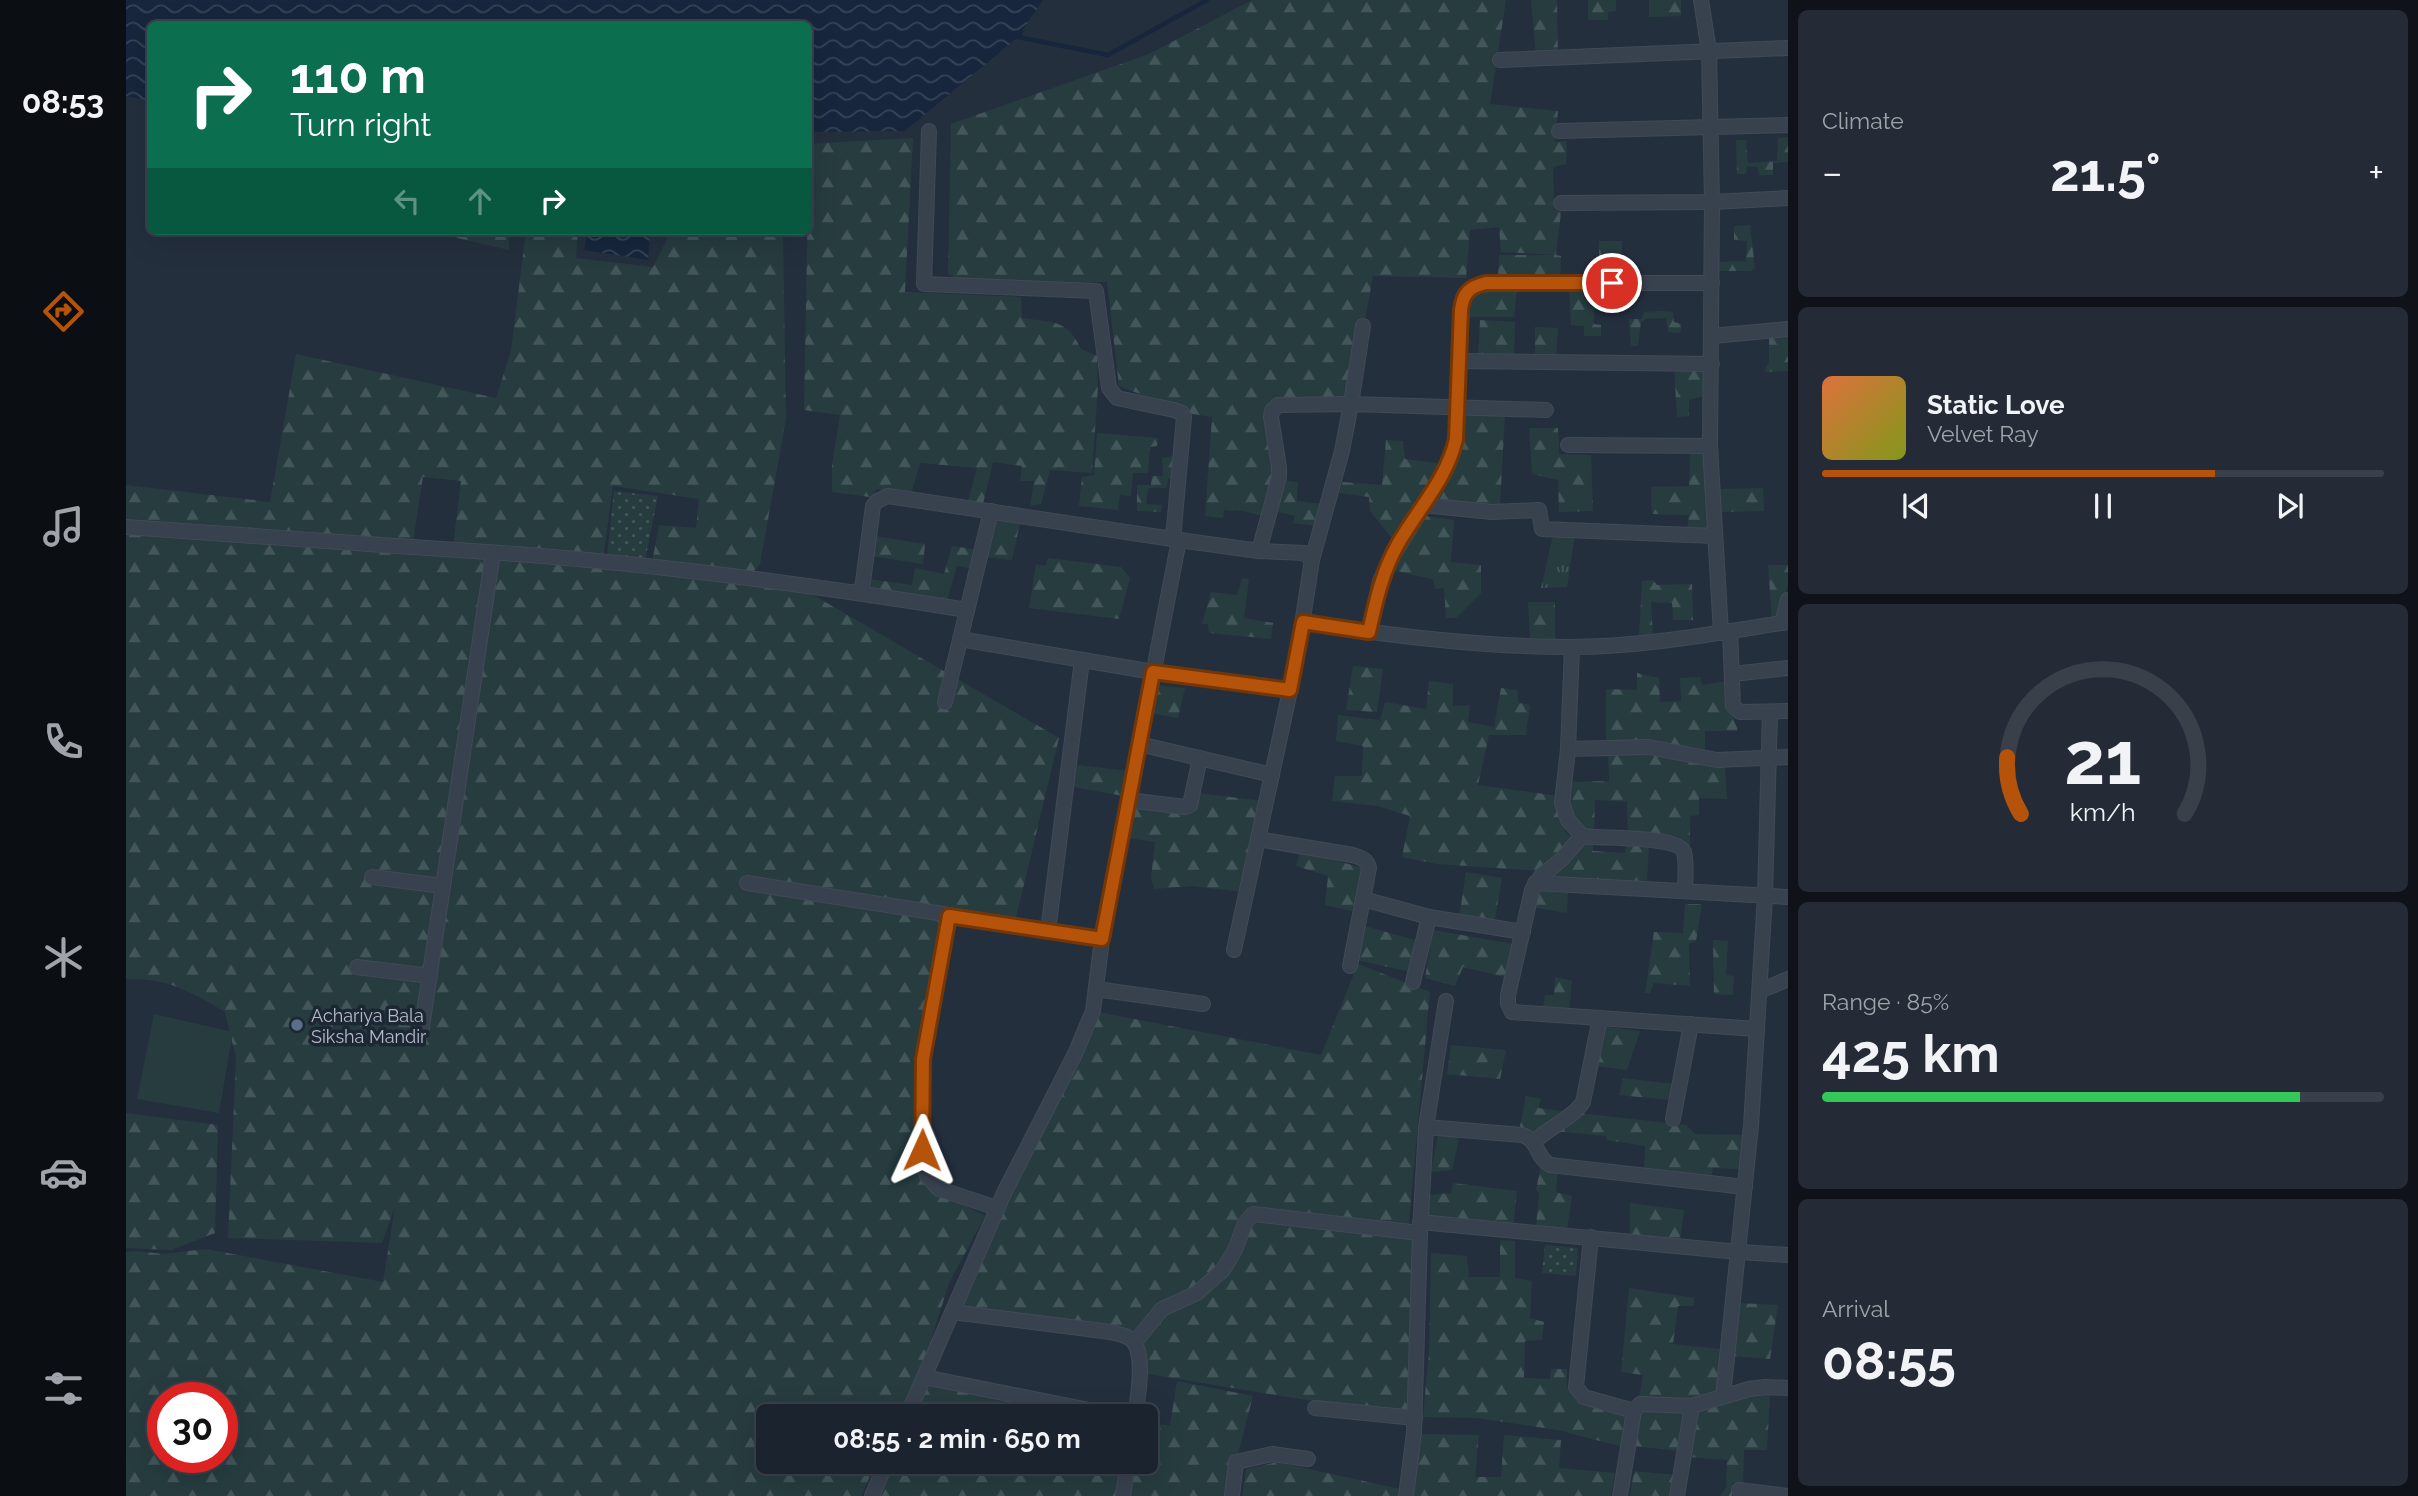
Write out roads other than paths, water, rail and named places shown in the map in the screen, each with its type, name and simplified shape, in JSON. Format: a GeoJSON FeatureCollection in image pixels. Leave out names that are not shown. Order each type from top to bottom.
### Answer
{"type":"FeatureCollection","features":[{"type":"Feature","properties":{"kind":"street"},"geometry":{"type":"LineString","coordinates":[[1701,0],[1709,51],[1712,202],[1710,446],[1715,536],[1732,674],[1732,702],[1740,712],[1788,711]]}},
{"type":"Feature","properties":{"kind":"street"},"geometry":{"type":"LineString","coordinates":[[1500,60],[1788,48]]}},
{"type":"Feature","properties":{"kind":"street"},"geometry":{"type":"LineString","coordinates":[[1559,131],[1788,125]]}},
{"type":"Feature","properties":{"kind":"street"},"geometry":{"type":"LineString","coordinates":[[912,1404],[998,1208],[1088,1026],[1176,539],[1184,417],[1182,413],[1174,410],[1117,398],[1112,394],[1096,291],[924,284],[929,131]]}},
{"type":"Feature","properties":{"kind":"street"},"geometry":{"type":"LineString","coordinates":[[1561,203],[1712,202],[1788,198]]}},
{"type":"Feature","properties":{"kind":"street"},"geometry":{"type":"LineString","coordinates":[[1369,632],[1384,572],[1398,543],[1452,457],[1458,408],[1462,300],[1469,289],[1486,283],[1712,283]]}},
{"type":"Feature","properties":{"kind":"street"},"geometry":{"type":"LineString","coordinates":[[1234,950],[1290,690],[1312,560],[1342,451],[1363,326]]}},
{"type":"Feature","properties":{"kind":"street"},"geometry":{"type":"LineString","coordinates":[[1712,336],[1788,329]]}},
{"type":"Feature","properties":{"kind":"street"},"geometry":{"type":"LineString","coordinates":[[1459,361],[1712,364]]}},
{"type":"Feature","properties":{"kind":"street"},"geometry":{"type":"LineString","coordinates":[[1259,551],[1279,477],[1272,411],[1278,405],[1351,404],[1546,410]]}},
{"type":"Feature","properties":{"kind":"street"},"geometry":{"type":"LineString","coordinates":[[1568,445],[1710,446]]}},
{"type":"Feature","properties":{"kind":"street"},"geometry":{"type":"LineString","coordinates":[[857,592],[863,583],[873,506],[888,496],[1259,551],[1305,554],[1312,560]]}},
{"type":"Feature","properties":{"kind":"street"},"geometry":{"type":"LineString","coordinates":[[1423,505],[1492,512],[1539,510],[1542,529],[1715,536]]}},
{"type":"Feature","properties":{"kind":"street"},"geometry":{"type":"LineString","coordinates":[[944,702],[991,511]]}},
{"type":"Feature","properties":{"kind":"street"},"geometry":{"type":"LineString","coordinates":[[126,527],[493,553],[682,570],[857,592],[967,610]]}},
{"type":"Feature","properties":{"kind":"street"},"geometry":{"type":"LineString","coordinates":[[421,1033],[493,553]]}},
{"type":"Feature","properties":{"kind":"street"},"geometry":{"type":"LineString","coordinates":[[1303,622],[1417,638],[1572,647],[1667,639],[1785,622],[1788,600]]}},
{"type":"Feature","properties":{"kind":"street"},"geometry":{"type":"LineString","coordinates":[[960,639],[1153,672],[1290,690]]}},
{"type":"Feature","properties":{"kind":"street"},"geometry":{"type":"LineString","coordinates":[[1572,647],[1563,788],[1564,813],[1582,836],[1659,840],[1675,844],[1684,853],[1685,891]]}},
{"type":"Feature","properties":{"kind":"street"},"geometry":{"type":"LineString","coordinates":[[1048,931],[1082,660]]}},
{"type":"Feature","properties":{"kind":"street"},"geometry":{"type":"LineString","coordinates":[[1732,674],[1788,668]]}},
{"type":"Feature","properties":{"kind":"street"},"geometry":{"type":"LineString","coordinates":[[1723,1396],[1745,1188],[1760,991],[1770,712]]}},
{"type":"Feature","properties":{"kind":"street"},"geometry":{"type":"LineString","coordinates":[[1139,744],[1272,775]]}},
{"type":"Feature","properties":{"kind":"street"},"geometry":{"type":"LineString","coordinates":[[1567,749],[1649,747],[1703,759],[1788,757]]}},
{"type":"Feature","properties":{"kind":"street"},"geometry":{"type":"LineString","coordinates":[[1128,800],[1185,807],[1190,805],[1200,758]]}},
{"type":"Feature","properties":{"kind":"street"},"geometry":{"type":"LineString","coordinates":[[1582,836],[1561,860],[1535,883],[1528,902],[1508,995],[1512,1012],[1757,1028]]}},
{"type":"Feature","properties":{"kind":"street"},"geometry":{"type":"LineString","coordinates":[[1258,839],[1364,859],[1369,869],[1350,965]]}},
{"type":"Feature","properties":{"kind":"street"},"geometry":{"type":"LineString","coordinates":[[372,877],[443,886]]}},
{"type":"Feature","properties":{"kind":"street"},"geometry":{"type":"LineString","coordinates":[[747,883],[1102,939]]}},
{"type":"Feature","properties":{"kind":"street"},"geometry":{"type":"LineString","coordinates":[[1535,883],[1788,897]]}},
{"type":"Feature","properties":{"kind":"street"},"geometry":{"type":"LineString","coordinates":[[1363,899],[1429,917],[1522,932]]}},
{"type":"Feature","properties":{"kind":"street"},"geometry":{"type":"LineString","coordinates":[[949,916],[923,1059],[924,1166],[927,1176],[939,1189],[998,1208]]}},
{"type":"Feature","properties":{"kind":"street"},"geometry":{"type":"LineString","coordinates":[[1413,982],[1429,917]]}},
{"type":"Feature","properties":{"kind":"street"},"geometry":{"type":"LineString","coordinates":[[358,967],[430,976]]}},
{"type":"Feature","properties":{"kind":"street"},"geometry":{"type":"LineString","coordinates":[[1760,991],[1788,979]]}},
{"type":"Feature","properties":{"kind":"street"},"geometry":{"type":"LineString","coordinates":[[1096,989],[1203,1004]]}},
{"type":"Feature","properties":{"kind":"street"},"geometry":{"type":"LineString","coordinates":[[1406,1496],[1415,1418],[1420,1228],[1426,1126],[1446,1001]]}},
{"type":"Feature","properties":{"kind":"street"},"geometry":{"type":"LineString","coordinates":[[1534,1142],[1549,1128],[1579,1108],[1583,1102],[1600,1018]]}},
{"type":"Feature","properties":{"kind":"street"},"geometry":{"type":"LineString","coordinates":[[1673,1119],[1692,1024]]}},
{"type":"Feature","properties":{"kind":"street"},"geometry":{"type":"LineString","coordinates":[[1426,1126],[1522,1135],[1534,1142],[1544,1162],[1550,1165],[1745,1188]]}},
{"type":"Feature","properties":{"kind":"street"},"geometry":{"type":"LineString","coordinates":[[1135,1342],[1162,1309],[1197,1293],[1223,1270],[1235,1250],[1245,1223],[1253,1214],[1420,1228],[1591,1237],[1788,1255]]}},
{"type":"Feature","properties":{"kind":"street"},"geometry":{"type":"LineString","coordinates":[[1591,1237],[1576,1387],[1584,1397],[1634,1412]]}},
{"type":"Feature","properties":{"kind":"street"},"geometry":{"type":"LineString","coordinates":[[952,1312],[1111,1332],[1128,1337],[1135,1342],[1138,1350],[1140,1383],[1137,1404]]}},
{"type":"Feature","properties":{"kind":"street"},"geometry":{"type":"LineString","coordinates":[[923,1377],[1059,1404]]}},
{"type":"Feature","properties":{"kind":"street"},"geometry":{"type":"LineString","coordinates":[[1620,1496],[1634,1412],[1640,1404],[1692,1406],[1765,1387],[1788,1388]]}},
{"type":"Feature","properties":{"kind":"street"},"geometry":{"type":"LineString","coordinates":[[1676,1496],[1692,1406]]}},
{"type":"Feature","properties":{"kind":"street"},"geometry":{"type":"LineString","coordinates":[[1315,1408],[1415,1418]]}},
{"type":"Feature","properties":{"kind":"street"},"geometry":{"type":"LineString","coordinates":[[1232,1496],[1236,1462],[1272,1454],[1308,1459]]}},
{"type":"Feature","properties":{"kind":"street"},"geometry":{"type":"LineString","coordinates":[[872,1496],[881,1474]]}},
{"type":"Feature","properties":{"kind":"street"},"geometry":{"type":"LineString","coordinates":[[1123,1496],[1126,1474]]}},
{"type":"Feature","properties":{"kind":"street"},"geometry":{"type":"LineString","coordinates":[[1739,1490],[1788,1496]]}},
{"type":"Feature","properties":{"kind":"water"},"geometry":{"type":"Polygon","coordinates":[[[126,0],[1043,0],[1018,37],[905,131],[812,132],[812,21],[147,21],[147,100],[126,96],[126,0]]]}},
{"type":"Feature","properties":{"kind":"water"},"geometry":{"type":"Polygon","coordinates":[[[587,235],[650,235],[648,260],[584,250],[587,235]]]}},
{"type":"Feature","properties":{"kind":"waterway"},"geometry":{"type":"LineString","coordinates":[[1021,32],[1018,37],[1108,55],[1207,0]]}},
{"type":"Feature","properties":{"kind":"place","name":"Achariya Bala Siksha Mandir"},"geometry":{"type":"Point","coordinates":[297,1025]}}]}
